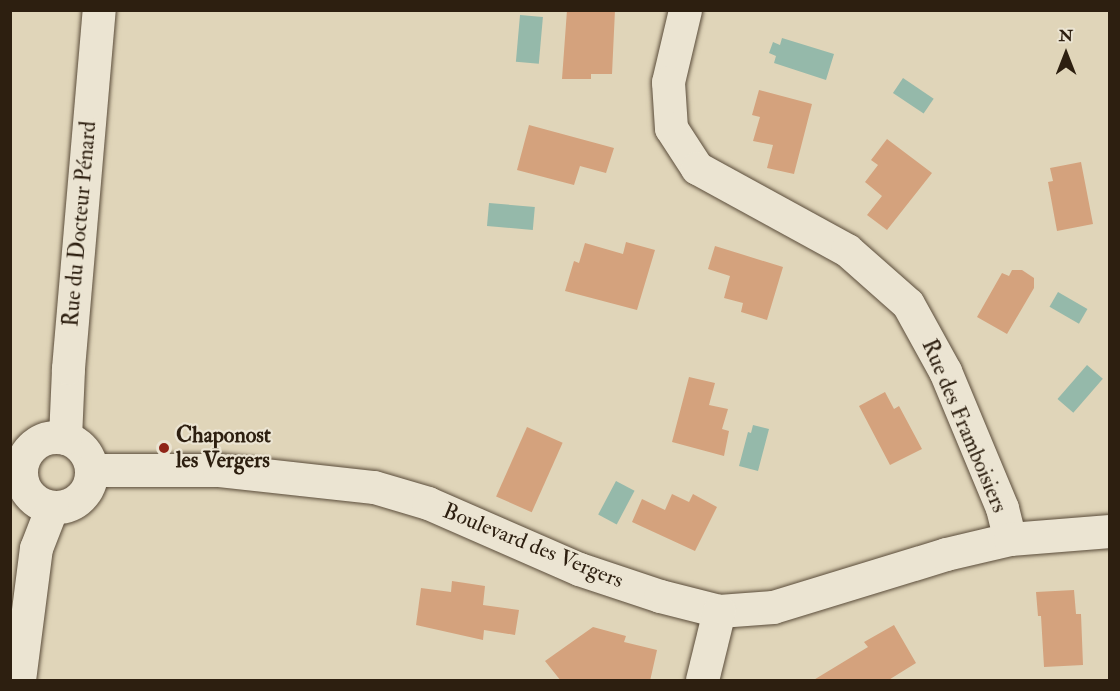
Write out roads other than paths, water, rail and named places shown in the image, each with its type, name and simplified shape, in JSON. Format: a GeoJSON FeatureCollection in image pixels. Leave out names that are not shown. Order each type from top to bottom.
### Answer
{"type":"FeatureCollection","features":[{"type":"Feature","properties":{"kind":"street","name":"Rue du Docteur Pénard"},"geometry":{"type":"LineString","coordinates":[[65,438],[69,356],[99,10]]}},
{"type":"Feature","properties":{"kind":"street","name":"Rue des Framboisiers"},"geometry":{"type":"LineString","coordinates":[[685,10],[668,82],[671,128],[697,168],[847,250],[908,304],[945,371],[1002,508],[1010,539]]}},
{"type":"Feature","properties":{"kind":"street"},"geometry":{"type":"LineString","coordinates":[[52,437],[65,438],[83,450],[91,470],[90,482],[75,502],[52,507],[39,503],[29,495],[17,459],[40,441],[52,437]]}},
{"type":"Feature","properties":{"kind":"street","name":"Boulevard des Vergers"},"geometry":{"type":"LineString","coordinates":[[91,470],[219,470],[374,487],[428,503],[579,569],[660,596],[718,611],[772,607],[946,554],[1010,539],[1110,531]]}},
{"type":"Feature","properties":{"kind":"street"},"geometry":{"type":"LineString","coordinates":[[19,681],[36,548],[52,507]]}},
{"type":"Feature","properties":{"kind":"street"},"geometry":{"type":"LineString","coordinates":[[702,681],[718,611]]}},
{"type":"Feature","properties":{"kind":"place","name":"Chaponost les Vergers"},"geometry":{"type":"Point","coordinates":[164,448]}}]}
